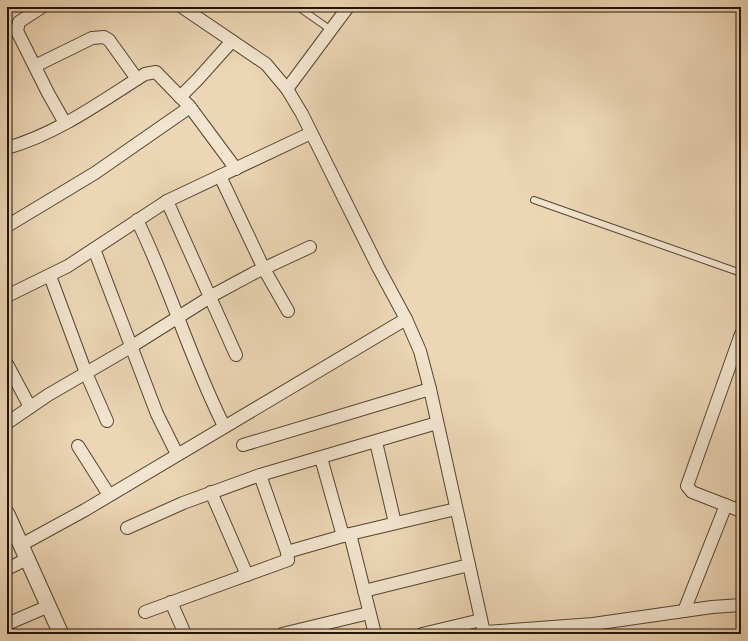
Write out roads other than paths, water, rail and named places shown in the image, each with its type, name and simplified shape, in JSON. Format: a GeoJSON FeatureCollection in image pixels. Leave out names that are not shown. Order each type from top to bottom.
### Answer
{"type":"FeatureCollection","features":[{"type":"Feature","properties":{"kind":"street"},"geometry":{"type":"LineString","coordinates":[[42,7],[19,22],[17,32],[65,123]]}},
{"type":"Feature","properties":{"kind":"street"},"geometry":{"type":"LineString","coordinates":[[182,7],[266,64],[287,89],[406,319],[420,351],[430,389],[481,620],[483,628],[486,632],[515,632],[593,624],[684,611],[741,605]]}},
{"type":"Feature","properties":{"kind":"street"},"geometry":{"type":"LineString","coordinates":[[287,89],[348,7]]}},
{"type":"Feature","properties":{"kind":"street"},"geometry":{"type":"LineString","coordinates":[[35,66],[92,38],[104,37],[109,40],[137,79]]}},
{"type":"Feature","properties":{"kind":"street"},"geometry":{"type":"LineString","coordinates":[[180,97],[232,41]]}},
{"type":"Feature","properties":{"kind":"street"},"geometry":{"type":"LineString","coordinates":[[7,148],[27,142],[65,123],[145,74],[156,72],[190,107],[236,169]]}},
{"type":"Feature","properties":{"kind":"street"},"geometry":{"type":"LineString","coordinates":[[7,226],[95,173],[190,107]]}},
{"type":"Feature","properties":{"kind":"street"},"geometry":{"type":"LineString","coordinates":[[7,296],[50,276],[94,250],[137,220],[168,201],[311,133]]}},
{"type":"Feature","properties":{"kind":"street"},"geometry":{"type":"LineString","coordinates":[[220,176],[264,269],[288,311]]}},
{"type":"Feature","properties":{"kind":"street"},"geometry":{"type":"LineString","coordinates":[[168,201],[236,355]]}},
{"type":"Feature","properties":{"kind":"street"},"geometry":{"type":"LineString","coordinates":[[137,220],[150,246],[210,398],[224,426]]}},
{"type":"Feature","properties":{"kind":"street"},"geometry":{"type":"LineString","coordinates":[[7,422],[48,395],[210,298],[264,269],[310,247]]}},
{"type":"Feature","properties":{"kind":"street"},"geometry":{"type":"LineString","coordinates":[[94,250],[158,414],[177,454]]}},
{"type":"Feature","properties":{"kind":"street"},"geometry":{"type":"LineString","coordinates":[[50,276],[86,373],[107,421]]}},
{"type":"Feature","properties":{"kind":"street"},"geometry":{"type":"LineString","coordinates":[[21,545],[109,495],[406,319]]}},
{"type":"Feature","properties":{"kind":"street"},"geometry":{"type":"LineString","coordinates":[[741,334],[687,486],[692,492],[741,511]]}},
{"type":"Feature","properties":{"kind":"street"},"geometry":{"type":"LineString","coordinates":[[7,364],[30,407]]}},
{"type":"Feature","properties":{"kind":"street"},"geometry":{"type":"LineString","coordinates":[[243,446],[430,389]]}},
{"type":"Feature","properties":{"kind":"street"},"geometry":{"type":"LineString","coordinates":[[128,528],[211,492],[260,475],[437,423]]}},
{"type":"Feature","properties":{"kind":"street"},"geometry":{"type":"LineString","coordinates":[[376,442],[396,523]]}},
{"type":"Feature","properties":{"kind":"street"},"geometry":{"type":"LineString","coordinates":[[78,446],[109,495]]}},
{"type":"Feature","properties":{"kind":"street"},"geometry":{"type":"LineString","coordinates":[[321,458],[364,591],[375,634]]}},
{"type":"Feature","properties":{"kind":"street"},"geometry":{"type":"LineString","coordinates":[[145,612],[288,560],[287,552],[260,475]]}},
{"type":"Feature","properties":{"kind":"street"},"geometry":{"type":"LineString","coordinates":[[211,492],[246,575]]}},
{"type":"Feature","properties":{"kind":"street"},"geometry":{"type":"LineString","coordinates":[[684,611],[726,504]]}},
{"type":"Feature","properties":{"kind":"street"},"geometry":{"type":"LineString","coordinates":[[287,552],[346,535],[456,509]]}},
{"type":"Feature","properties":{"kind":"street"},"geometry":{"type":"LineString","coordinates":[[7,514],[61,634]]}},
{"type":"Feature","properties":{"kind":"street"},"geometry":{"type":"LineString","coordinates":[[7,569],[27,559]]}},
{"type":"Feature","properties":{"kind":"street"},"geometry":{"type":"LineString","coordinates":[[364,591],[469,565]]}},
{"type":"Feature","properties":{"kind":"street"},"geometry":{"type":"LineString","coordinates":[[171,602],[184,634]]}},
{"type":"Feature","properties":{"kind":"street"},"geometry":{"type":"LineString","coordinates":[[7,624],[49,606]]}},
{"type":"Feature","properties":{"kind":"street"},"geometry":{"type":"LineString","coordinates":[[282,634],[369,613]]}},
{"type":"Feature","properties":{"kind":"street"},"geometry":{"type":"LineString","coordinates":[[422,634],[481,620]]}},
{"type":"Feature","properties":{"kind":"lane"},"geometry":{"type":"LineString","coordinates":[[298,7],[331,30]]}},
{"type":"Feature","properties":{"kind":"lane"},"geometry":{"type":"LineString","coordinates":[[534,200],[741,273]]}}]}
